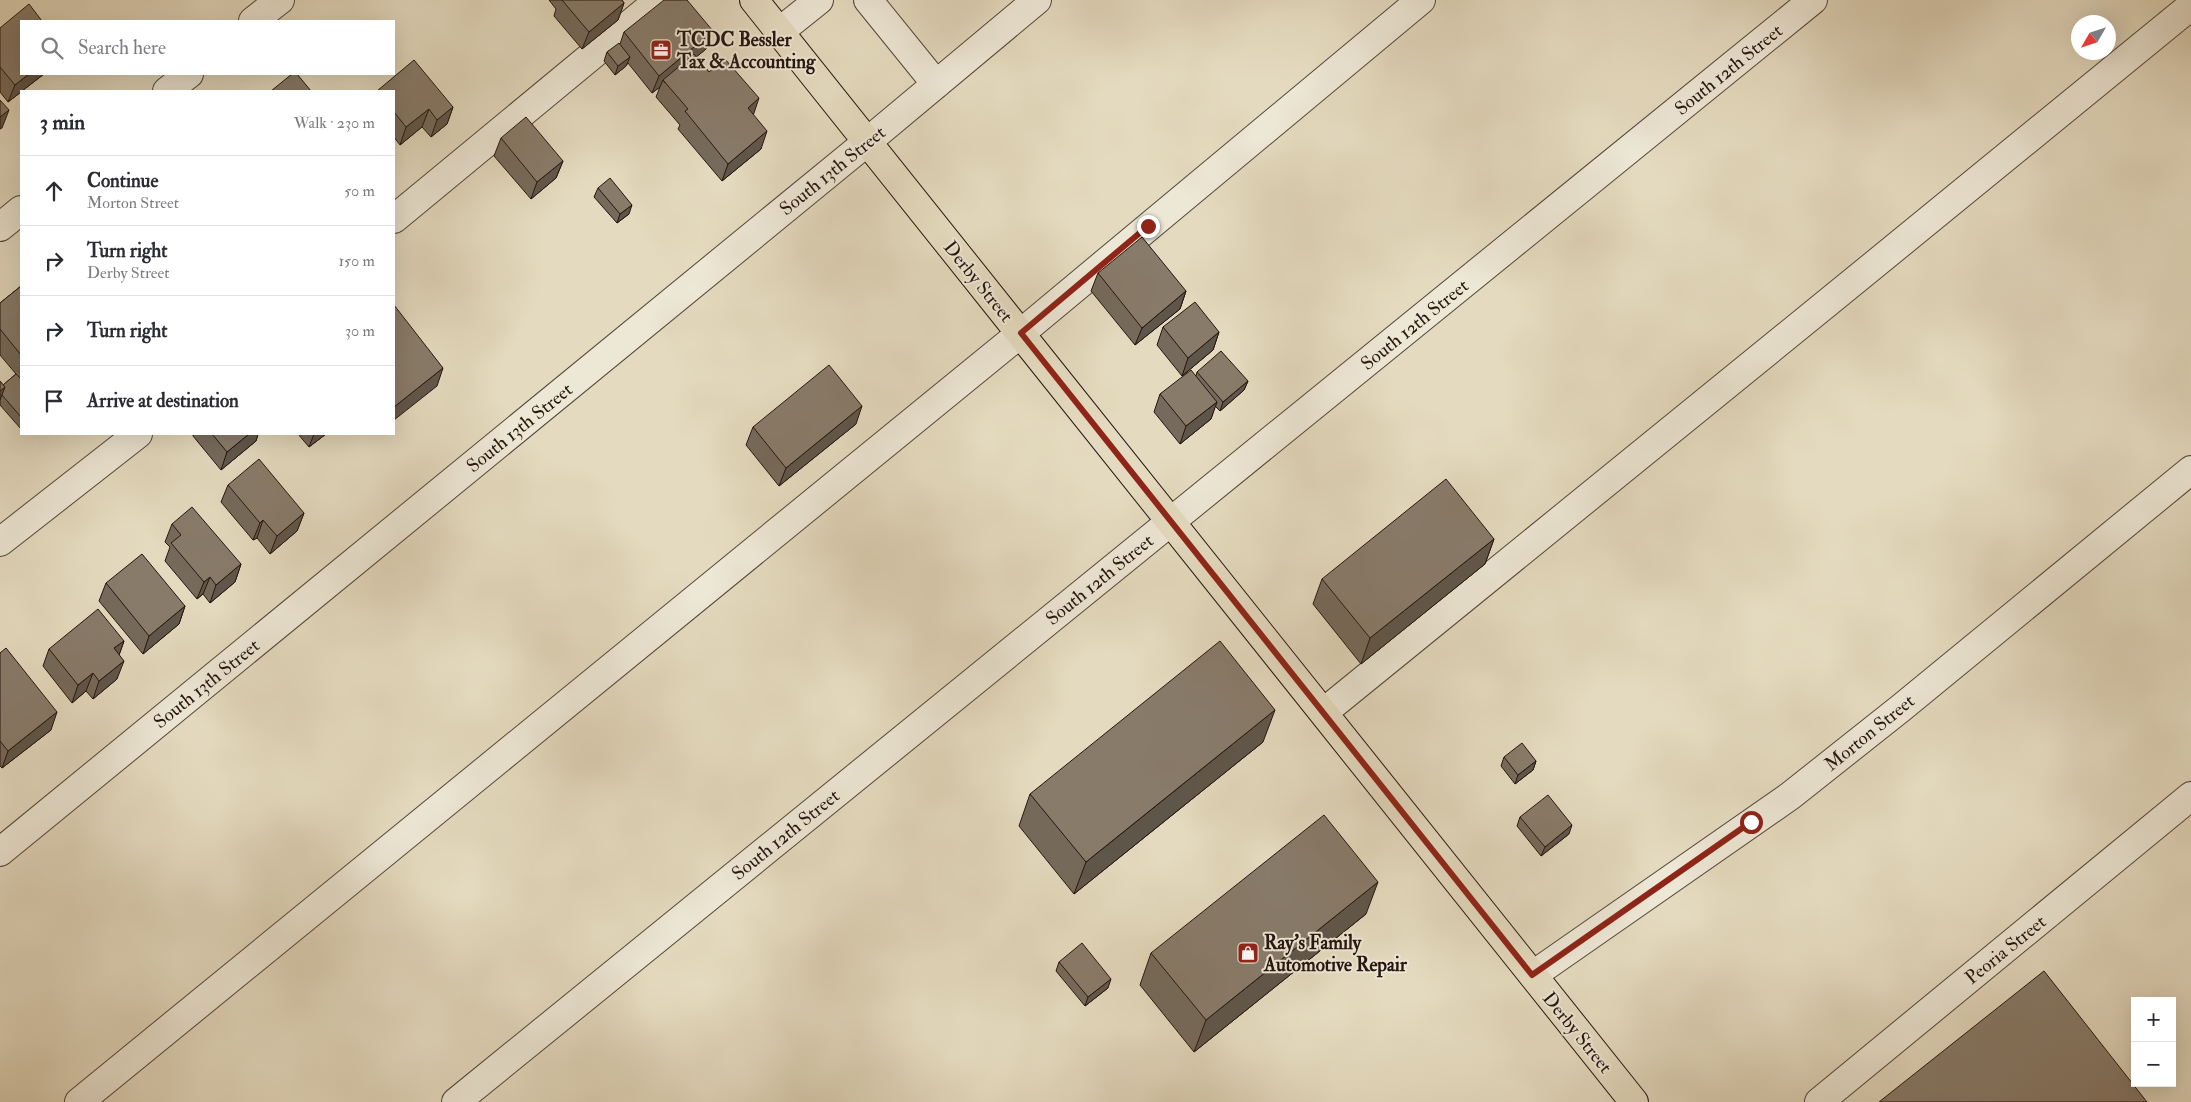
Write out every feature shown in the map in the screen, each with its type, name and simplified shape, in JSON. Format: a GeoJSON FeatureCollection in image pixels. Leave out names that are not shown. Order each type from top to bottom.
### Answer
{"type":"FeatureCollection","features":[{"type":"Feature","properties":{"kind":"main road","name":"Derby Street"},"geometry":{"type":"LineString","coordinates":[[754,0],[1634,1102]]}},
{"type":"Feature","properties":{"kind":"street"},"geometry":{"type":"LineString","coordinates":[[254,20],[280,0]]}},
{"type":"Feature","properties":{"kind":"street"},"geometry":{"type":"LineString","coordinates":[[395,218],[659,0]]}},
{"type":"Feature","properties":{"kind":"street"},"geometry":{"type":"LineString","coordinates":[[779,32],[819,0]]}},
{"type":"Feature","properties":{"kind":"street"},"geometry":{"type":"LineString","coordinates":[[868,0],[936,84]]}},
{"type":"Feature","properties":{"kind":"street","name":"South 13th Street"},"geometry":{"type":"LineString","coordinates":[[0,852],[867,142],[1037,0]]}},
{"type":"Feature","properties":{"kind":"street"},"geometry":{"type":"LineString","coordinates":[[79,1102],[1021,333],[1421,0]]}},
{"type":"Feature","properties":{"kind":"street","name":"South 12th Street"},"geometry":{"type":"LineString","coordinates":[[456,1102],[1813,0]]}},
{"type":"Feature","properties":{"kind":"street"},"geometry":{"type":"LineString","coordinates":[[1324,712],[1517,557],[1646,449],[2191,6]]}},
{"type":"Feature","properties":{"kind":"street"},"geometry":{"type":"LineString","coordinates":[[168,90],[188,75]]}},
{"type":"Feature","properties":{"kind":"street"},"geometry":{"type":"LineString","coordinates":[[0,227],[20,211]]}},
{"type":"Feature","properties":{"kind":"street"},"geometry":{"type":"LineString","coordinates":[[0,542],[137,435]]}},
{"type":"Feature","properties":{"kind":"street","name":"Morton Street"},"geometry":{"type":"LineString","coordinates":[[1532,975],[1790,796],[1901,708],[2191,470]]}},
{"type":"Feature","properties":{"kind":"street","name":"Peoria Street"},"geometry":{"type":"LineString","coordinates":[[1819,1102],[2191,796]]}},
{"type":"Feature","properties":{"kind":"building"},"geometry":{"type":"Polygon","coordinates":[[[562,0],[622,0],[624,3],[589,32],[562,0]]]}},
{"type":"Feature","properties":{"kind":"building"},"geometry":{"type":"Polygon","coordinates":[[[664,0],[687,0],[713,31],[659,76],[624,32],[664,0]]]}},
{"type":"Feature","properties":{"kind":"building"},"geometry":{"type":"Polygon","coordinates":[[[29,4],[41,20],[20,20],[20,75],[28,75],[15,85],[0,67],[0,28],[29,4]]]}},
{"type":"Feature","properties":{"kind":"building"},"geometry":{"type":"Polygon","coordinates":[[[619,43],[630,57],[618,66],[607,52],[619,43]]]}},
{"type":"Feature","properties":{"kind":"building"},"geometry":{"type":"Polygon","coordinates":[[[694,54],[709,72],[725,59],[759,98],[748,108],[767,131],[728,164],[685,111],[688,109],[663,80],[694,54]]]}},
{"type":"Feature","properties":{"kind":"building"},"geometry":{"type":"Polygon","coordinates":[[[414,60],[453,107],[437,120],[429,109],[406,127],[395,113],[395,90],[378,90],[414,60]]]}},
{"type":"Feature","properties":{"kind":"building"},"geometry":{"type":"Polygon","coordinates":[[[291,75],[298,75],[310,90],[272,90],[291,75]]]}},
{"type":"Feature","properties":{"kind":"building"},"geometry":{"type":"Polygon","coordinates":[[[0,100],[9,110],[0,117],[0,100]]]}},
{"type":"Feature","properties":{"kind":"building"},"geometry":{"type":"Polygon","coordinates":[[[526,117],[563,161],[537,182],[501,138],[526,117]]]}},
{"type":"Feature","properties":{"kind":"building"},"geometry":{"type":"Polygon","coordinates":[[[610,178],[632,205],[620,214],[598,188],[610,178]]]}},
{"type":"Feature","properties":{"kind":"building"},"geometry":{"type":"Polygon","coordinates":[[[1142,237],[1186,291],[1142,328],[1098,273],[1142,237]]]}},
{"type":"Feature","properties":{"kind":"building"},"geometry":{"type":"Polygon","coordinates":[[[20,287],[20,354],[0,329],[0,303],[20,287]]]}},
{"type":"Feature","properties":{"kind":"building"},"geometry":{"type":"Polygon","coordinates":[[[1195,302],[1219,332],[1188,358],[1163,327],[1195,302]]]}},
{"type":"Feature","properties":{"kind":"building"},"geometry":{"type":"Polygon","coordinates":[[[395,306],[443,368],[395,406],[395,306]]]}},
{"type":"Feature","properties":{"kind":"building"},"geometry":{"type":"Polygon","coordinates":[[[1221,351],[1248,381],[1223,402],[1197,372],[1221,351]]]}},
{"type":"Feature","properties":{"kind":"building"},"geometry":{"type":"Polygon","coordinates":[[[829,365],[862,406],[786,468],[753,427],[829,365]]]}},
{"type":"Feature","properties":{"kind":"building"},"geometry":{"type":"Polygon","coordinates":[[[1191,370],[1217,402],[1186,426],[1160,394],[1191,370]]]}},
{"type":"Feature","properties":{"kind":"building"},"geometry":{"type":"Polygon","coordinates":[[[16,374],[20,378],[20,416],[2,395],[5,387],[3,385],[16,374]]]}},
{"type":"Feature","properties":{"kind":"building"},"geometry":{"type":"Polygon","coordinates":[[[0,381],[5,387],[0,391],[0,381]]]}},
{"type":"Feature","properties":{"kind":"building"},"geometry":{"type":"Polygon","coordinates":[[[213,435],[248,435],[227,452],[213,435]]]}},
{"type":"Feature","properties":{"kind":"building"},"geometry":{"type":"Polygon","coordinates":[[[259,459],[304,513],[277,536],[263,520],[260,523],[228,485],[259,459]]]}},
{"type":"Feature","properties":{"kind":"building"},"geometry":{"type":"Polygon","coordinates":[[[1446,479],[1494,539],[1370,638],[1322,579],[1446,479]]]}},
{"type":"Feature","properties":{"kind":"building"},"geometry":{"type":"Polygon","coordinates":[[[192,507],[241,564],[216,585],[210,577],[204,582],[171,543],[181,535],[172,524],[192,507]]]}},
{"type":"Feature","properties":{"kind":"building"},"geometry":{"type":"Polygon","coordinates":[[[142,554],[185,606],[149,636],[106,583],[142,554]]]}},
{"type":"Feature","properties":{"kind":"building"},"geometry":{"type":"Polygon","coordinates":[[[98,609],[124,641],[114,648],[124,661],[99,681],[93,673],[78,685],[49,649],[98,609]]]}},
{"type":"Feature","properties":{"kind":"building"},"geometry":{"type":"Polygon","coordinates":[[[1220,641],[1275,710],[1086,862],[1030,794],[1220,641]]]}},
{"type":"Feature","properties":{"kind":"building"},"geometry":{"type":"Polygon","coordinates":[[[6,648],[57,712],[8,751],[0,741],[0,653],[6,648]]]}},
{"type":"Feature","properties":{"kind":"building"},"geometry":{"type":"Polygon","coordinates":[[[1522,743],[1536,761],[1518,775],[1504,757],[1522,743]]]}},
{"type":"Feature","properties":{"kind":"building"},"geometry":{"type":"Polygon","coordinates":[[[1548,795],[1572,825],[1545,847],[1520,817],[1548,795]]]}},
{"type":"Feature","properties":{"kind":"building"},"geometry":{"type":"Polygon","coordinates":[[[1324,815],[1378,882],[1206,1020],[1151,953],[1324,815]]]}},
{"type":"Feature","properties":{"kind":"building"},"geometry":{"type":"Polygon","coordinates":[[[1082,943],[1111,979],[1088,997],[1059,962],[1082,943]]]}},
{"type":"Feature","properties":{"kind":"building"},"geometry":{"type":"Polygon","coordinates":[[[2044,971],[2131,1082],[2131,1087],[2135,1087],[2147,1102],[1879,1102],[2044,971]]]}},
{"type":"Feature","properties":{"kind":"place","name":"TCDC Bessler Tax & Accounting"},"geometry":{"type":"Point","coordinates":[661,50]}},
{"type":"Feature","properties":{"kind":"place","name":"Ray's Family Automotive Repair"},"geometry":{"type":"Point","coordinates":[1248,953]}},
{"type":"Feature","properties":{"kind":"route"},"geometry":{"type":"LineString","coordinates":[[1148,226],[1021,333],[1532,975],[1751,822]]}}]}
